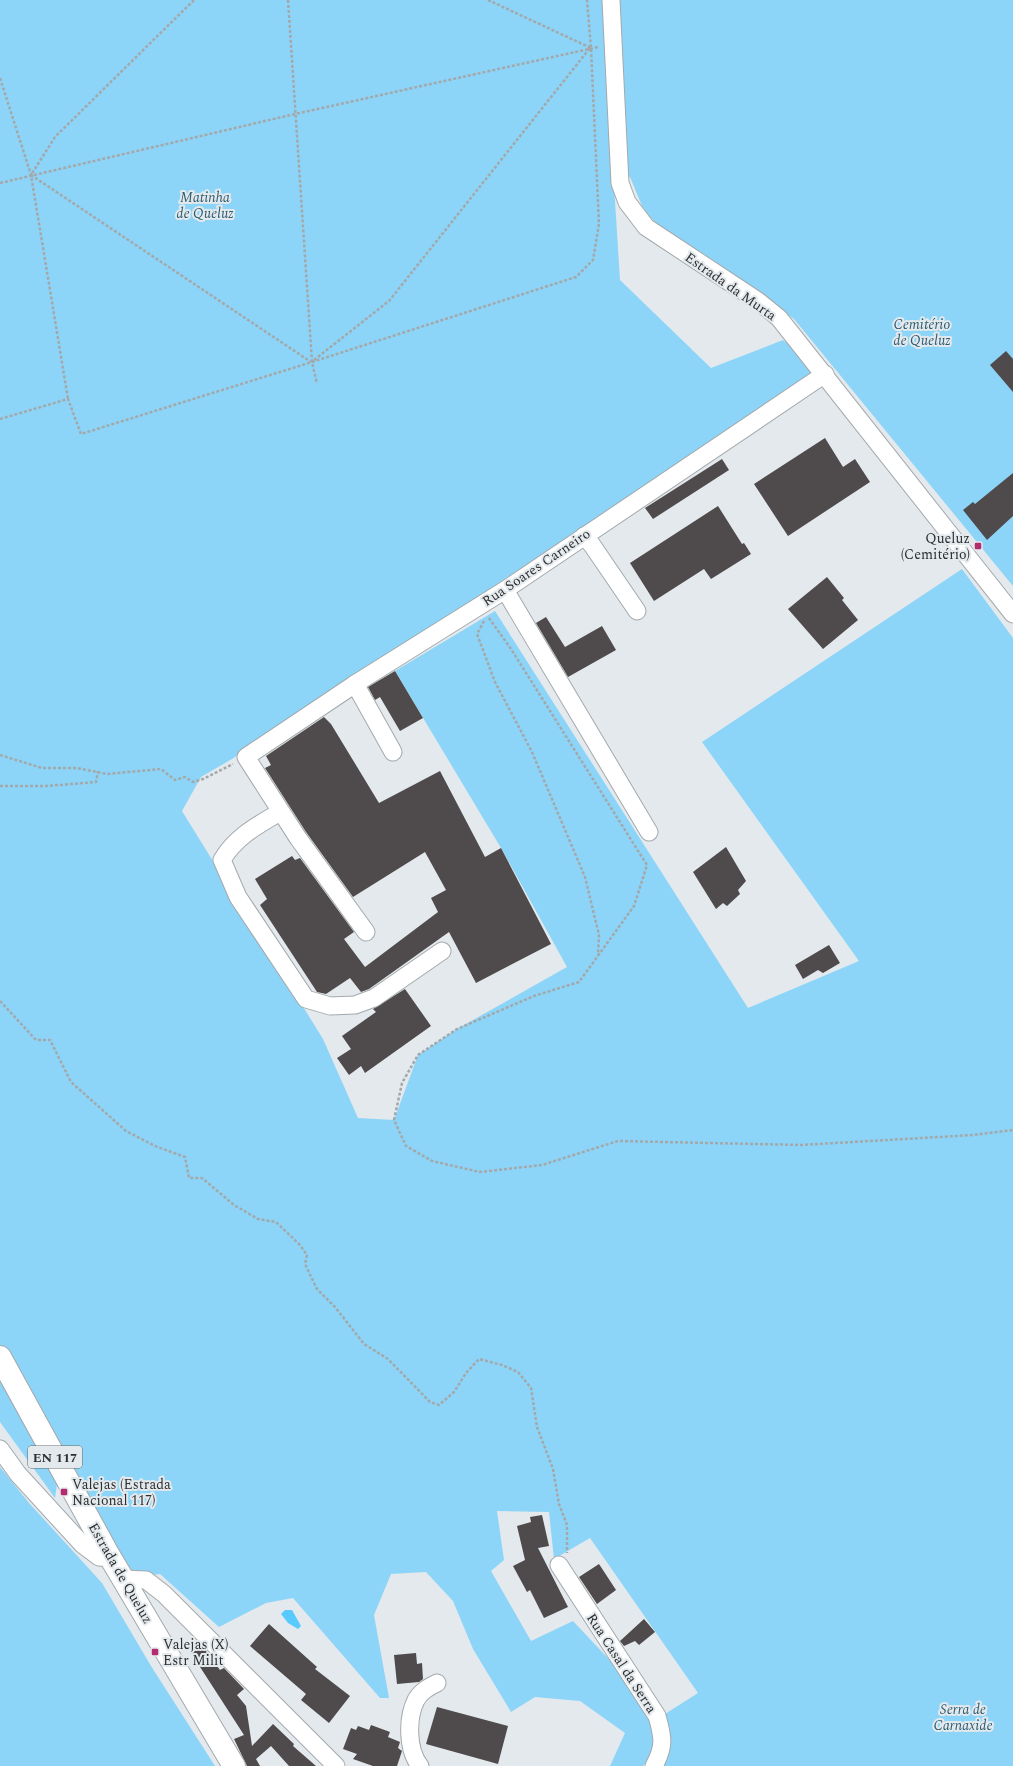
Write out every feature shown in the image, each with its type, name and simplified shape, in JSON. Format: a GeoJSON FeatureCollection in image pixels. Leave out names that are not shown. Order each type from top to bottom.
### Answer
{"type":"FeatureCollection","features":[{"type":"Feature","properties":{"kind":"main road","name":"Estrada de Queluz"},"geometry":{"type":"LineString","coordinates":[[0,1356],[111,1558],[234,1766]]}},
{"type":"Feature","properties":{"kind":"street","name":"Estrada da Murta"},"geometry":{"type":"LineString","coordinates":[[611,0],[620,183],[627,202],[646,227],[758,301],[779,318],[825,374],[1013,614]]}},
{"type":"Feature","properties":{"kind":"street","name":"Rua Soares Carneiro"},"geometry":{"type":"LineString","coordinates":[[246,757],[355,684],[505,590],[825,374]]}},
{"type":"Feature","properties":{"kind":"street"},"geometry":{"type":"LineString","coordinates":[[584,536],[592,544],[637,611]]}},
{"type":"Feature","properties":{"kind":"street"},"geometry":{"type":"LineString","coordinates":[[505,590],[649,832]]}},
{"type":"Feature","properties":{"kind":"street"},"geometry":{"type":"LineString","coordinates":[[355,684],[393,752]]}},
{"type":"Feature","properties":{"kind":"street"},"geometry":{"type":"LineString","coordinates":[[246,757],[280,812],[366,932]]}},
{"type":"Feature","properties":{"kind":"street"},"geometry":{"type":"LineString","coordinates":[[280,812],[250,829],[229,847],[222,860],[238,897],[306,999],[330,1006],[355,1005],[374,998],[442,951]]}},
{"type":"Feature","properties":{"kind":"street"},"geometry":{"type":"LineString","coordinates":[[0,1449],[18,1474],[83,1545],[99,1557],[111,1558]]}},
{"type":"Feature","properties":{"kind":"street","name":"Rua Casal da Serra"},"geometry":{"type":"LineString","coordinates":[[562,1570],[657,1716],[663,1740],[661,1752],[654,1766]]}},
{"type":"Feature","properties":{"kind":"street"},"geometry":{"type":"LineString","coordinates":[[124,1579],[146,1580],[164,1594],[336,1766]]}},
{"type":"Feature","properties":{"kind":"street"},"geometry":{"type":"LineString","coordinates":[[420,1766],[416,1761],[411,1745],[410,1729],[412,1712],[416,1700],[424,1690],[438,1683]]}},
{"type":"Feature","properties":{"kind":"path"},"geometry":{"type":"LineString","coordinates":[[31,175],[55,137],[194,0]]}},
{"type":"Feature","properties":{"kind":"path"},"geometry":{"type":"LineString","coordinates":[[288,0],[312,362],[317,384]]}},
{"type":"Feature","properties":{"kind":"path"},"geometry":{"type":"LineString","coordinates":[[488,0],[591,48]]}},
{"type":"Feature","properties":{"kind":"path"},"geometry":{"type":"LineString","coordinates":[[0,78],[31,175],[68,399],[81,434],[312,362],[576,277],[593,260],[599,224],[591,48],[587,0]]}},
{"type":"Feature","properties":{"kind":"path"},"geometry":{"type":"LineString","coordinates":[[0,183],[295,114],[591,48]]}},
{"type":"Feature","properties":{"kind":"path"},"geometry":{"type":"LineString","coordinates":[[312,362],[389,301],[591,48]]}},
{"type":"Feature","properties":{"kind":"path"},"geometry":{"type":"LineString","coordinates":[[31,175],[312,362]]}},
{"type":"Feature","properties":{"kind":"path"},"geometry":{"type":"LineString","coordinates":[[0,419],[68,399]]}},
{"type":"Feature","properties":{"kind":"path"},"geometry":{"type":"LineString","coordinates":[[598,956],[599,935],[585,877],[532,752],[494,682],[477,634],[487,615],[511,650],[647,865],[634,906],[598,956],[579,982],[534,996],[457,1029],[418,1055],[402,1083],[394,1120],[406,1146],[432,1161],[480,1172],[542,1165],[618,1141],[801,1145],[973,1135],[1013,1130]]}},
{"type":"Feature","properties":{"kind":"path"},"geometry":{"type":"LineString","coordinates":[[0,755],[42,768],[77,768],[107,774],[161,769],[175,780],[185,777],[193,782],[203,779],[246,757]]}},
{"type":"Feature","properties":{"kind":"path"},"geometry":{"type":"LineString","coordinates":[[0,786],[46,786],[96,782],[98,771]]}},
{"type":"Feature","properties":{"kind":"path"},"geometry":{"type":"LineString","coordinates":[[0,1001],[36,1040],[50,1040],[71,1082],[126,1131],[155,1146],[185,1157],[189,1178],[202,1178],[234,1205],[258,1219],[276,1222],[300,1245],[307,1255],[305,1264],[317,1289],[335,1307],[364,1344],[388,1359],[430,1402],[439,1404],[454,1392],[466,1373],[479,1359],[502,1365],[518,1372],[531,1388],[537,1427],[552,1469],[559,1504],[568,1525],[568,1558],[562,1570]]}},
{"type":"Feature","properties":{"kind":"green space"},"geometry":{"type":"Polygon","coordinates":[[[0,0],[1013,0],[1013,586],[794,319],[671,237],[650,217],[642,206],[630,177],[613,169],[620,280],[711,368],[783,340],[825,374],[812,376],[232,759],[201,777],[182,811],[323,1039],[358,1118],[394,1120],[418,1055],[457,1029],[567,967],[501,848],[395,671],[495,611],[748,1008],[859,961],[702,742],[962,569],[1013,638],[1013,1766],[659,1766],[670,1738],[670,1729],[665,1714],[698,1693],[590,1538],[554,1559],[549,1512],[497,1511],[504,1560],[491,1571],[531,1641],[573,1621],[619,1670],[652,1718],[656,1751],[643,1766],[610,1766],[625,1733],[580,1701],[535,1697],[511,1712],[473,1649],[453,1601],[426,1572],[391,1574],[374,1615],[389,1698],[380,1698],[293,1598],[266,1603],[219,1627],[160,1574],[124,1579],[0,1357],[0,0]]]}},
{"type":"Feature","properties":{"kind":"green space"},"geometry":{"type":"Polygon","coordinates":[[[0,1371],[58,1477],[55,1498],[0,1422],[0,1371]]]}},
{"type":"Feature","properties":{"kind":"green space"},"geometry":{"type":"Polygon","coordinates":[[[0,1467],[29,1503],[102,1583],[151,1666],[215,1766],[0,1766],[0,1467]]]}},
{"type":"Feature","properties":{"kind":"shaded area"},"geometry":{"type":"Polygon","coordinates":[[[285,1610],[292,1610],[301,1626],[298,1629],[288,1623],[281,1614],[285,1610]]]}},
{"type":"Feature","properties":{"kind":"building"},"geometry":{"type":"Polygon","coordinates":[[[1006,351],[1013,359],[1013,392],[990,365],[1006,351]]]}},
{"type":"Feature","properties":{"kind":"building"},"geometry":{"type":"Polygon","coordinates":[[[825,438],[843,467],[855,459],[870,482],[788,536],[754,484],[825,438]]]}},
{"type":"Feature","properties":{"kind":"building"},"geometry":{"type":"Polygon","coordinates":[[[722,459],[729,470],[653,519],[645,508],[722,459]]]}},
{"type":"Feature","properties":{"kind":"building"},"geometry":{"type":"Polygon","coordinates":[[[1013,473],[1013,516],[987,540],[963,510],[973,502],[975,504],[1013,473]]]}},
{"type":"Feature","properties":{"kind":"building"},"geometry":{"type":"Polygon","coordinates":[[[718,506],[742,544],[744,543],[751,554],[711,579],[704,569],[654,601],[630,563],[718,506]]]}},
{"type":"Feature","properties":{"kind":"building"},"geometry":{"type":"Polygon","coordinates":[[[827,577],[844,598],[842,600],[858,620],[823,649],[788,609],[827,577]]]}},
{"type":"Feature","properties":{"kind":"building"},"geometry":{"type":"Polygon","coordinates":[[[546,617],[565,647],[602,626],[616,650],[568,677],[536,623],[546,617]]]}},
{"type":"Feature","properties":{"kind":"building"},"geometry":{"type":"Polygon","coordinates":[[[395,671],[423,718],[400,731],[380,697],[375,700],[368,687],[395,671]]]}},
{"type":"Feature","properties":{"kind":"building"},"geometry":{"type":"Polygon","coordinates":[[[324,717],[331,724],[379,803],[440,771],[485,857],[501,848],[551,944],[476,983],[449,932],[369,989],[361,992],[350,978],[326,994],[317,992],[260,905],[267,899],[255,879],[292,856],[295,860],[300,858],[354,932],[344,939],[365,967],[438,912],[431,898],[446,890],[425,852],[353,897],[306,832],[265,768],[271,765],[266,756],[324,717]]]}},
{"type":"Feature","properties":{"kind":"building"},"geometry":{"type":"Polygon","coordinates":[[[726,847],[746,881],[738,890],[740,894],[727,906],[723,903],[716,909],[693,872],[726,847]]]}},
{"type":"Feature","properties":{"kind":"building"},"geometry":{"type":"Polygon","coordinates":[[[829,945],[840,963],[823,973],[818,970],[803,979],[795,965],[829,945]]]}},
{"type":"Feature","properties":{"kind":"building"},"geometry":{"type":"Polygon","coordinates":[[[405,989],[431,1026],[365,1073],[361,1066],[349,1075],[337,1058],[351,1049],[342,1036],[376,1012],[373,1009],[405,989]]]}},
{"type":"Feature","properties":{"kind":"building"},"geometry":{"type":"Polygon","coordinates":[[[542,1515],[549,1546],[538,1548],[568,1607],[544,1618],[530,1590],[527,1592],[513,1566],[525,1560],[517,1526],[531,1522],[530,1517],[542,1515]]]}},
{"type":"Feature","properties":{"kind":"building"},"geometry":{"type":"Polygon","coordinates":[[[599,1564],[616,1590],[597,1604],[579,1577],[599,1564]]]}},
{"type":"Feature","properties":{"kind":"building"},"geometry":{"type":"Polygon","coordinates":[[[644,1619],[655,1632],[639,1645],[635,1641],[624,1646],[620,1641],[644,1619]]]}},
{"type":"Feature","properties":{"kind":"building"},"geometry":{"type":"Polygon","coordinates":[[[269,1624],[317,1667],[315,1669],[350,1696],[329,1723],[301,1700],[306,1694],[250,1646],[269,1624]]]}},
{"type":"Feature","properties":{"kind":"building"},"geometry":{"type":"Polygon","coordinates":[[[203,1647],[220,1670],[224,1668],[244,1689],[237,1695],[246,1706],[252,1746],[273,1724],[294,1744],[293,1746],[316,1766],[289,1766],[271,1746],[256,1759],[260,1766],[247,1766],[234,1739],[244,1735],[191,1653],[203,1647]]]}},
{"type":"Feature","properties":{"kind":"building"},"geometry":{"type":"Polygon","coordinates":[[[416,1653],[417,1664],[422,1663],[423,1679],[419,1682],[397,1684],[394,1655],[416,1653]]]}},
{"type":"Feature","properties":{"kind":"building"},"geometry":{"type":"Polygon","coordinates":[[[437,1707],[508,1726],[498,1764],[426,1744],[437,1707]]]}},
{"type":"Feature","properties":{"kind":"building"},"geometry":{"type":"Polygon","coordinates":[[[371,1725],[390,1732],[388,1737],[400,1742],[398,1748],[402,1751],[397,1766],[373,1766],[353,1759],[357,1754],[343,1749],[351,1728],[356,1730],[358,1726],[369,1730],[371,1725]]]}},
{"type":"Feature","properties":{"kind":"place","name":"Queluz (Cemitério)"},"geometry":{"type":"Point","coordinates":[978,546]}},
{"type":"Feature","properties":{"kind":"place","name":"Valejas (Estrada Nacional 117)"},"geometry":{"type":"Point","coordinates":[64,1492]}},
{"type":"Feature","properties":{"kind":"place","name":"Valejas (X) Estr Milit"},"geometry":{"type":"Point","coordinates":[155,1652]}},
{"type":"Feature","properties":{"kind":"park label","name":"Matinha de Queluz"},"geometry":{"type":"Point","coordinates":[205,206]}},
{"type":"Feature","properties":{"kind":"park label","name":"Cemitério de Queluz"},"geometry":{"type":"Point","coordinates":[922,332]}},
{"type":"Feature","properties":{"kind":"park label","name":"Serra de Carnaxide"},"geometry":{"type":"Point","coordinates":[963,1718]}}]}
